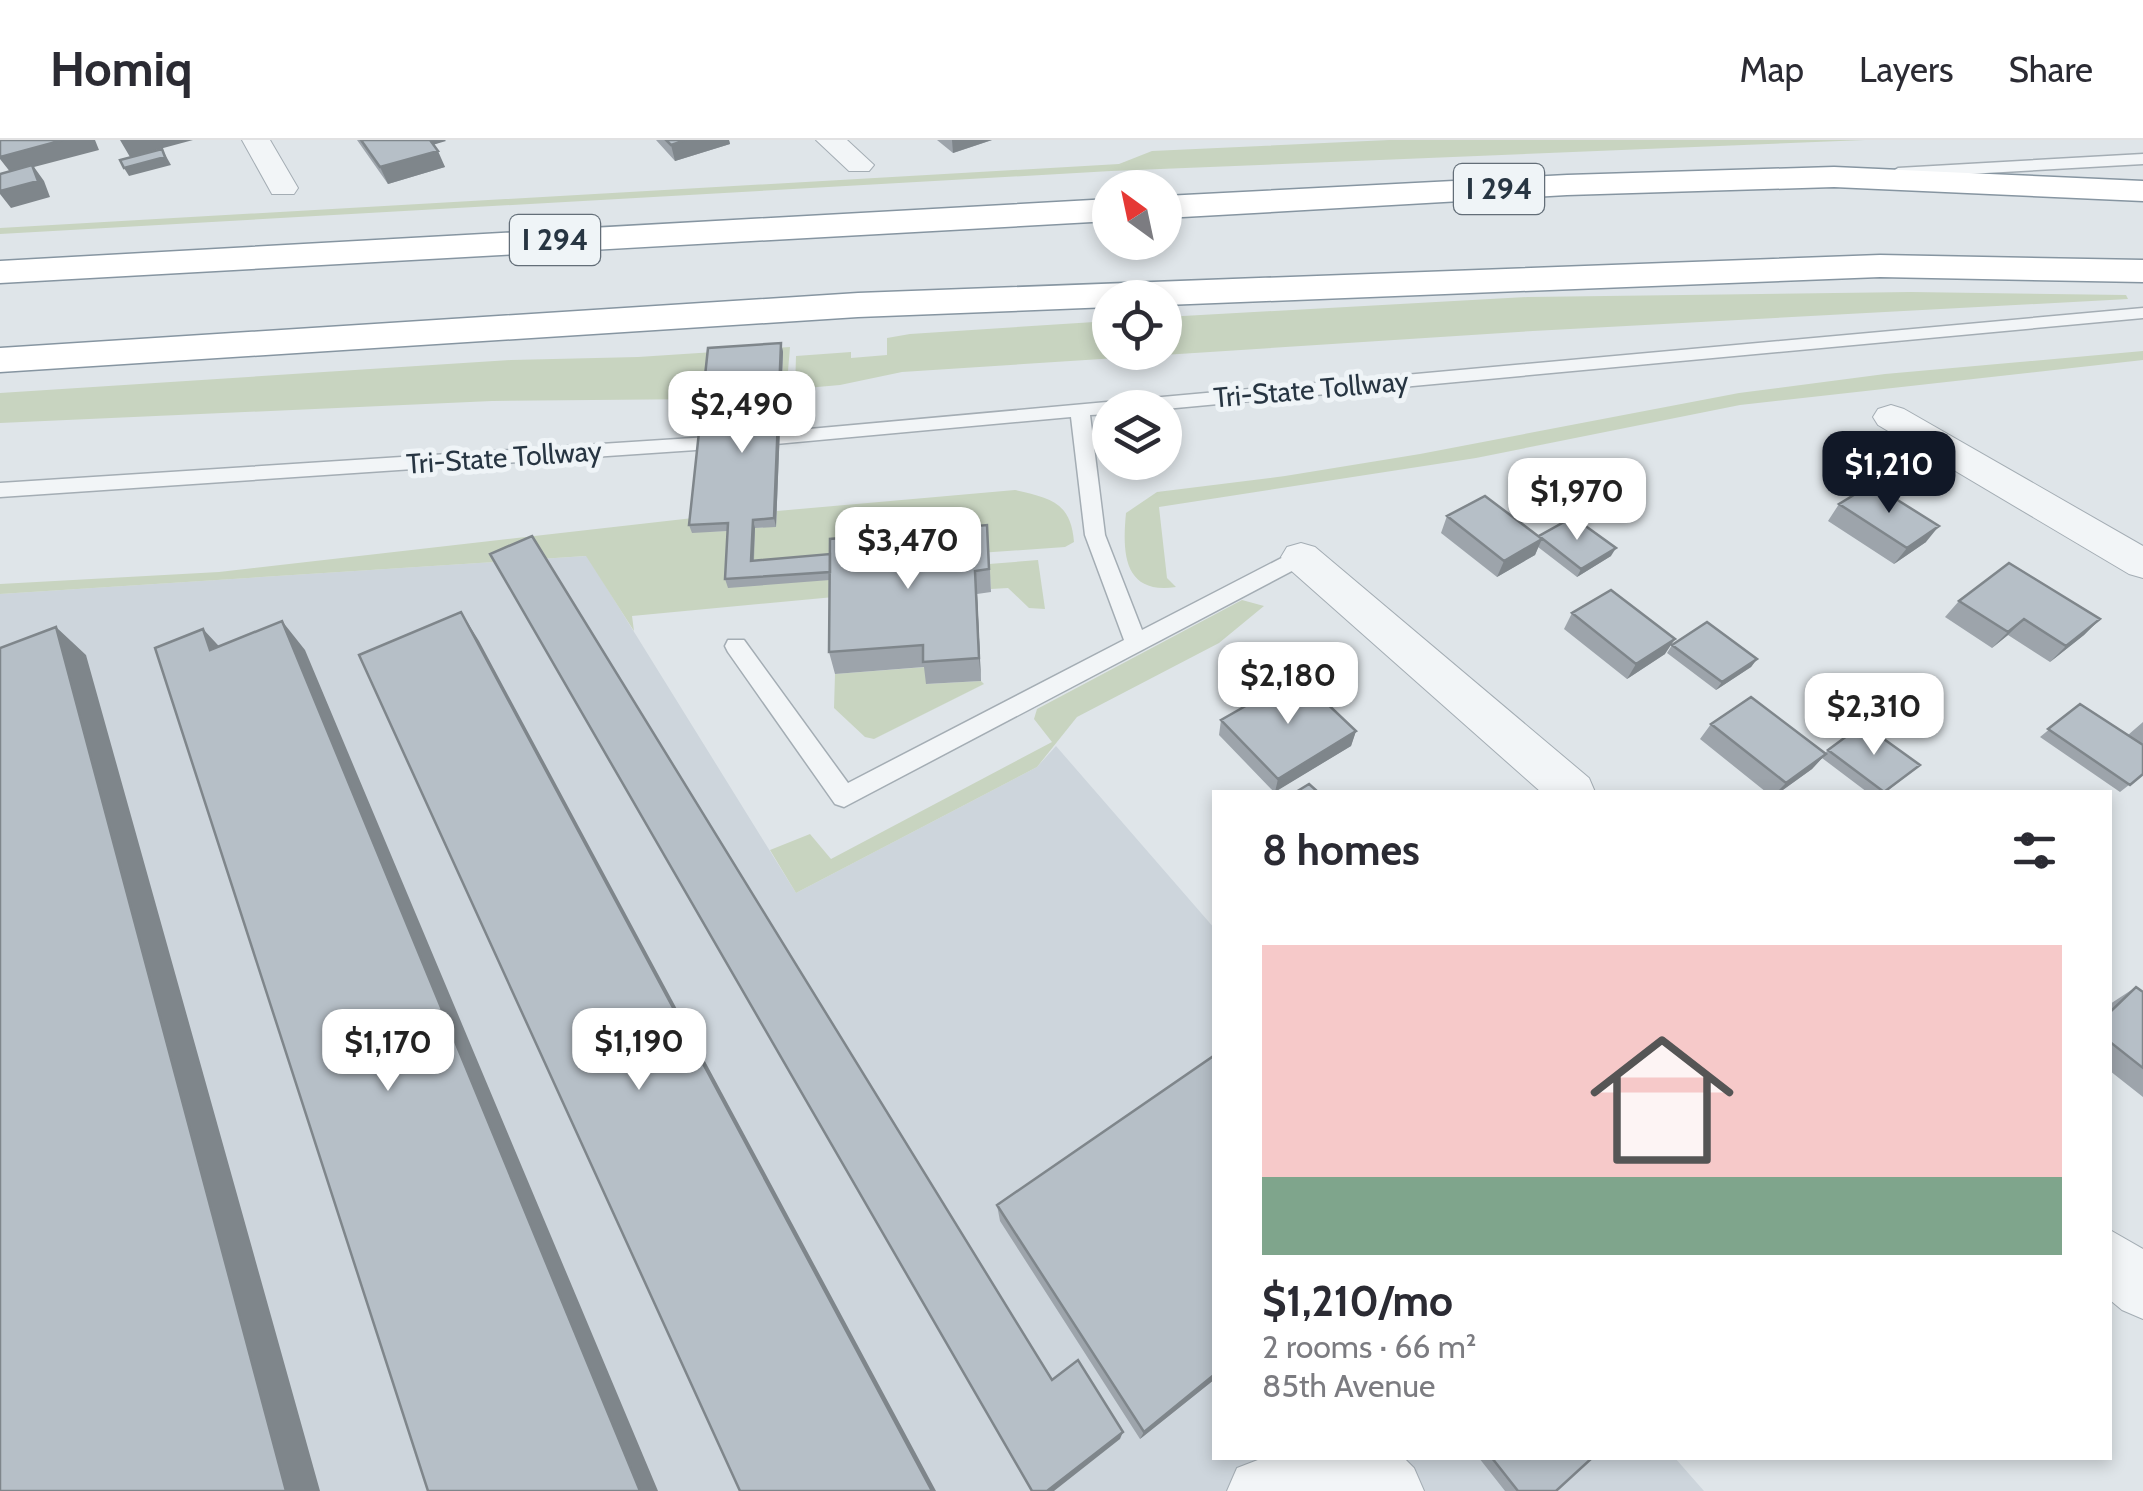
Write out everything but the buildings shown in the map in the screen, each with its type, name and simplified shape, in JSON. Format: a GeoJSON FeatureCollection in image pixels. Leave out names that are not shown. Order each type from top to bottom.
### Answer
{"type":"FeatureCollection","features":[{"type":"Feature","properties":{"kind":"highway","name":"I 294"},"geometry":{"type":"LineString","coordinates":[[1182,206],[1567,185],[1834,177],[2143,192]]}},
{"type":"Feature","properties":{"kind":"highway","name":"I 294"},"geometry":{"type":"LineString","coordinates":[[0,272],[1092,211]]}},
{"type":"Feature","properties":{"kind":"highway"},"geometry":{"type":"LineString","coordinates":[[0,360],[858,305],[1880,266],[2143,271]]}},
{"type":"Feature","properties":{"kind":"street"},"geometry":{"type":"LineString","coordinates":[[256,140],[283,188]]}},
{"type":"Feature","properties":{"kind":"street"},"geometry":{"type":"LineString","coordinates":[[830,140],[858,165]]}},
{"type":"Feature","properties":{"kind":"street"},"geometry":{"type":"LineString","coordinates":[[1891,417],[2143,564]]}},
{"type":"Feature","properties":{"kind":"street"},"geometry":{"type":"LineString","coordinates":[[1301,557],[1570,790]]}},
{"type":"Feature","properties":{"kind":"street"},"geometry":{"type":"LineString","coordinates":[[2112,1262],[2143,1288]]}},
{"type":"Feature","properties":{"kind":"street"},"geometry":{"type":"LineString","coordinates":[[1260,1491],[1372,1473],[1391,1491]]}},
{"type":"Feature","properties":{"kind":"lane","name":"I 294"},"geometry":{"type":"LineString","coordinates":[[1834,177],[2143,160]]}},
{"type":"Feature","properties":{"kind":"lane","name":"Tri-State Tollway"},"geometry":{"type":"LineString","coordinates":[[0,490],[755,440],[2143,313]]}},
{"type":"Feature","properties":{"kind":"lane"},"geometry":{"type":"LineString","coordinates":[[1080,410],[1095,535],[1136,643]]}},
{"type":"Feature","properties":{"kind":"lane"},"geometry":{"type":"LineString","coordinates":[[736,646],[844,796],[1301,557]]}},
{"type":"Feature","properties":{"kind":"shaded area"},"geometry":{"type":"Polygon","coordinates":[[[587,556],[796,893],[1037,767],[1056,746],[1212,926],[1212,1460],[1677,1460],[1704,1491],[0,1491],[0,594],[587,556]]]}},
{"type":"Feature","properties":{"kind":"green space"},"geometry":{"type":"Polygon","coordinates":[[[1389,140],[1865,140],[1092,170],[0,234],[0,228],[1119,164],[1152,151],[1389,140]]]}},
{"type":"Feature","properties":{"kind":"green space"},"geometry":{"type":"Polygon","coordinates":[[[1911,292],[2126,295],[2128,299],[1182,354],[1182,316],[1528,297],[1911,292]]]}},
{"type":"Feature","properties":{"kind":"green space"},"geometry":{"type":"Polygon","coordinates":[[[1092,322],[1092,360],[902,372],[840,385],[795,389],[796,356],[851,352],[851,358],[887,355],[887,338],[1092,322]]]}},
{"type":"Feature","properties":{"kind":"green space"},"geometry":{"type":"Polygon","coordinates":[[[790,347],[787,383],[782,383],[783,353],[706,399],[492,401],[0,423],[0,393],[511,360],[790,347]]]}},
{"type":"Feature","properties":{"kind":"green space"},"geometry":{"type":"Polygon","coordinates":[[[2143,351],[2143,360],[1740,405],[1476,458],[1159,507],[1167,578],[1176,587],[1146,585],[1136,578],[1126,557],[1126,513],[1157,492],[1420,454],[1739,393],[1885,374],[2143,351]]]}},
{"type":"Feature","properties":{"kind":"green space"},"geometry":{"type":"Polygon","coordinates":[[[1015,490],[1048,499],[1063,510],[1074,542],[1065,547],[753,569],[755,528],[776,526],[777,511],[1015,490]]]}},
{"type":"Feature","properties":{"kind":"green space"},"geometry":{"type":"Polygon","coordinates":[[[693,518],[692,532],[731,531],[729,587],[835,579],[834,597],[632,616],[634,631],[586,556],[0,594],[0,584],[219,572],[693,518]]]}},
{"type":"Feature","properties":{"kind":"green space"},"geometry":{"type":"Polygon","coordinates":[[[1038,560],[1045,609],[1029,608],[1008,588],[991,589],[989,564],[1038,560]]]}},
{"type":"Feature","properties":{"kind":"green space"},"geometry":{"type":"Polygon","coordinates":[[[1242,600],[1264,606],[1219,643],[1077,717],[1037,767],[796,893],[770,850],[810,834],[831,859],[1052,742],[1034,719],[1037,709],[1242,600]]]}},
{"type":"Feature","properties":{"kind":"green space"},"geometry":{"type":"Polygon","coordinates":[[[926,667],[927,684],[984,684],[874,739],[865,737],[834,708],[835,674],[926,667]]]}}]}
